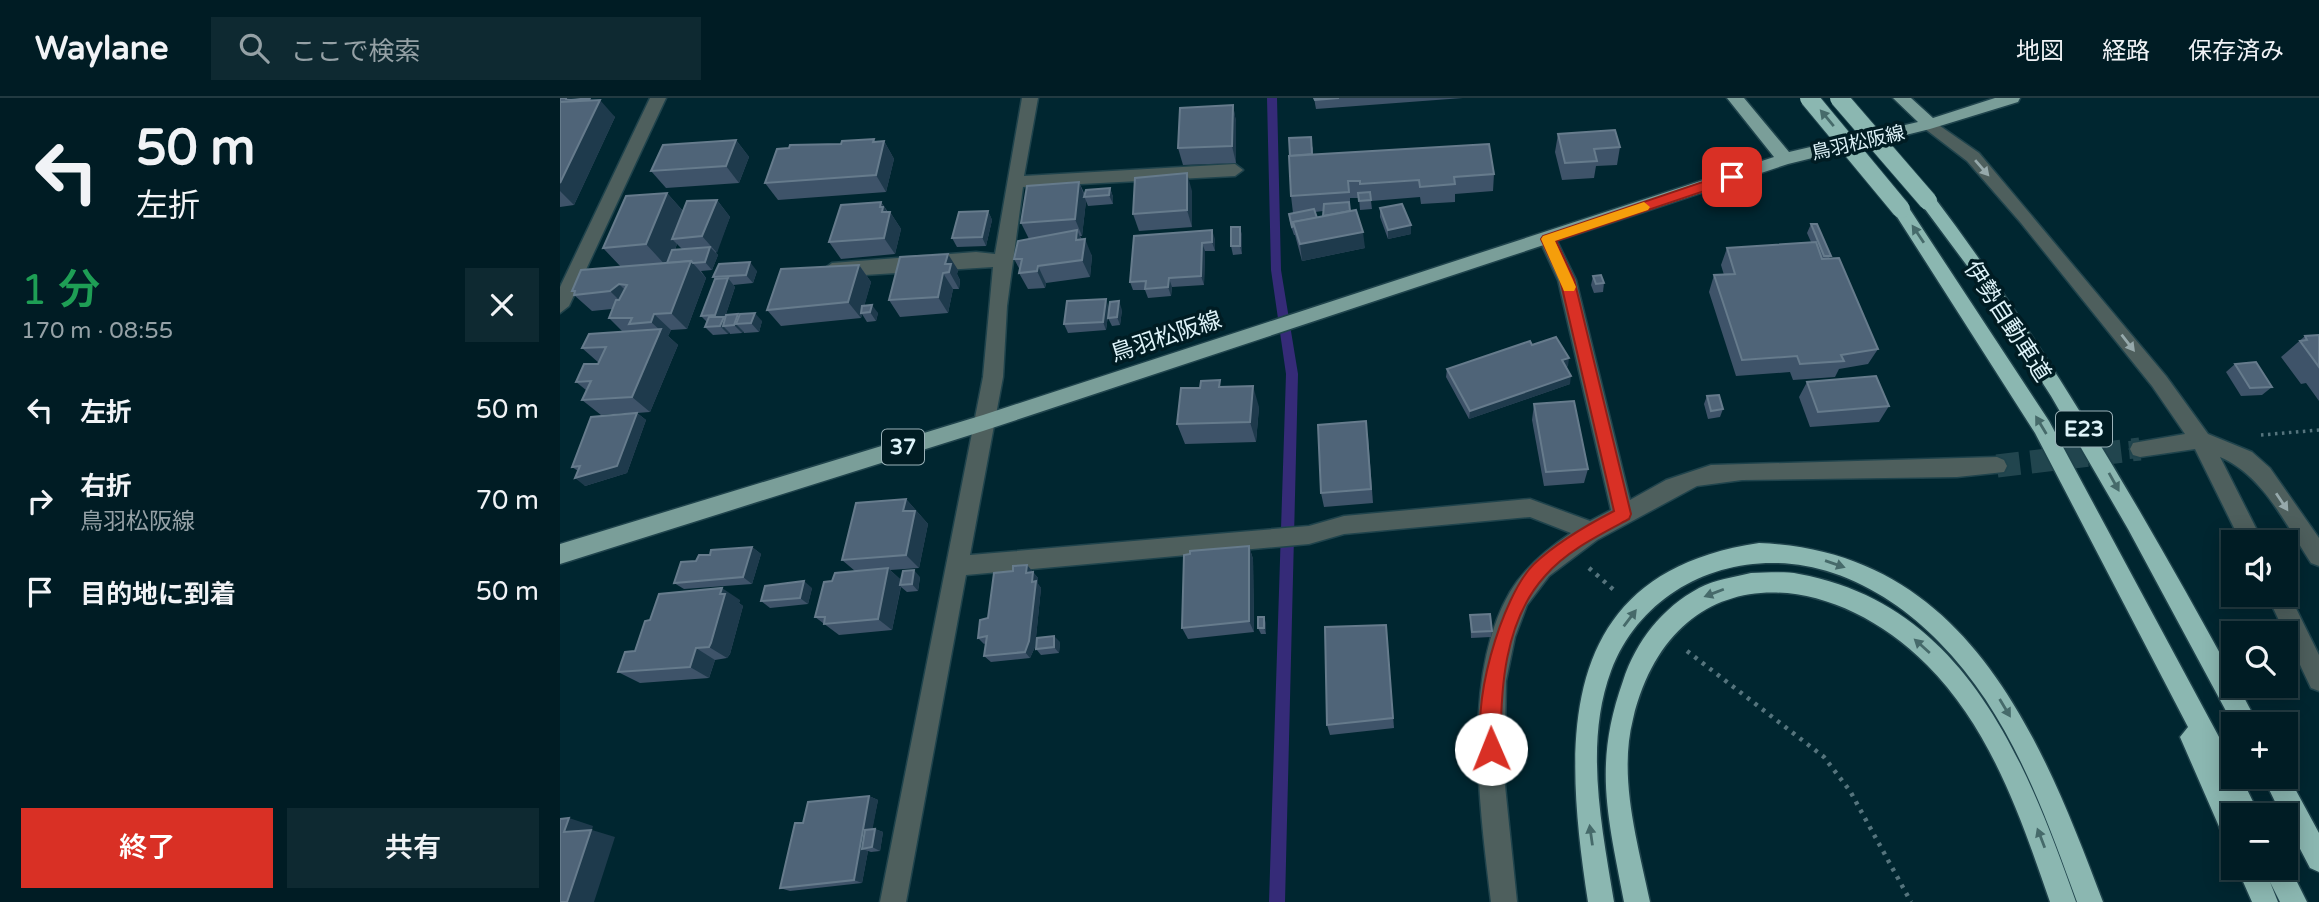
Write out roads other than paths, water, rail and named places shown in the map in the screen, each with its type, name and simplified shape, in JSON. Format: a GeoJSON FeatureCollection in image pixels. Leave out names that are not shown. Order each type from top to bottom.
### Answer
{"type":"FeatureCollection","features":[{"type":"Feature","properties":{"kind":"highway","name":"伊勢自動車道"},"geometry":{"type":"LineString","coordinates":[[1809,98],[1901,209],[2042,427],[2241,803]]}},
{"type":"Feature","properties":{"kind":"highway","name":"伊勢自動車道"},"geometry":{"type":"LineString","coordinates":[[1839,98],[1928,201],[1996,294],[2062,393],[2242,712]]}},
{"type":"Feature","properties":{"kind":"highway"},"geometry":{"type":"LineString","coordinates":[[1601,902],[1585,775],[1585,737],[1599,670],[1631,615],[1650,592],[1701,563],[1761,553],[1796,555],[1829,561],[1858,572],[1919,609],[1948,635],[1976,667],[2020,735],[2055,808],[2090,902]]}},
{"type":"Feature","properties":{"kind":"highway","name":"E23"},"geometry":{"type":"LineString","coordinates":[[2120,571],[2222,803]]}},
{"type":"Feature","properties":{"kind":"highway"},"geometry":{"type":"LineString","coordinates":[[1637,902],[1620,798],[1620,722],[1628,691],[1640,663],[1673,617],[1693,602],[1714,592],[1739,584],[1766,582],[1827,588],[1854,598],[1899,627],[1934,656],[1958,682],[2003,754],[2038,831],[2063,902]]}},
{"type":"Feature","properties":{"kind":"highway"},"geometry":{"type":"LineString","coordinates":[[2281,789],[2319,859]]}},
{"type":"Feature","properties":{"kind":"highway"},"geometry":{"type":"LineString","coordinates":[[2293,789],[2319,830]]}},
{"type":"Feature","properties":{"kind":"highway"},"geometry":{"type":"LineString","coordinates":[[2255,880],[2265,902]]}},
{"type":"Feature","properties":{"kind":"highway"},"geometry":{"type":"LineString","coordinates":[[2282,880],[2294,902]]}},
{"type":"Feature","properties":{"kind":"main road","name":"鳥羽松阪線"},"geometry":{"type":"LineString","coordinates":[[1735,98],[1785,159]]}},
{"type":"Feature","properties":{"kind":"main road","name":"鳥羽松阪線"},"geometry":{"type":"LineString","coordinates":[[1901,98],[1930,124]]}},
{"type":"Feature","properties":{"kind":"main road","name":"鳥羽松阪線"},"geometry":{"type":"LineString","coordinates":[[560,554],[983,423],[1785,159],[1930,124],[2012,98]]}},
{"type":"Feature","properties":{"kind":"street"},"geometry":{"type":"LineString","coordinates":[[560,306],[658,98]]}},
{"type":"Feature","properties":{"kind":"street"},"geometry":{"type":"LineString","coordinates":[[892,902],[993,377],[995,309],[1001,261],[1030,98]]}},
{"type":"Feature","properties":{"kind":"street"},"geometry":{"type":"LineString","coordinates":[[1930,124],[1973,158],[2027,219],[2159,382],[2201,440],[2246,530]]}},
{"type":"Feature","properties":{"kind":"street"},"geometry":{"type":"LineString","coordinates":[[1015,182],[1235,170]]}},
{"type":"Feature","properties":{"kind":"street"},"geometry":{"type":"LineString","coordinates":[[1548,239],[1567,279],[1623,514]]}},
{"type":"Feature","properties":{"kind":"street"},"geometry":{"type":"LineString","coordinates":[[826,271],[976,259],[1001,261]]}},
{"type":"Feature","properties":{"kind":"street"},"geometry":{"type":"LineString","coordinates":[[2140,449],[2201,440],[2245,458],[2263,474],[2319,556]]}},
{"type":"Feature","properties":{"kind":"street"},"geometry":{"type":"LineString","coordinates":[[1504,902],[1492,770],[1491,706],[1497,664],[1509,624],[1523,593],[1540,569],[1591,531],[1668,486],[1712,474],[1906,472],[1997,466]]}},
{"type":"Feature","properties":{"kind":"street"},"geometry":{"type":"LineString","coordinates":[[958,566],[1309,535],[1344,525],[1530,508],[1591,531]]}},
{"type":"Feature","properties":{"kind":"street"},"geometry":{"type":"LineString","coordinates":[[2284,607],[2319,680]]}},
{"type":"Feature","properties":{"kind":"waterway"},"geometry":{"type":"LineString","coordinates":[[1272,98],[1276,270],[1292,374],[1277,902]]}},
{"type":"Feature","properties":{"kind":"tunnel"},"geometry":{"type":"LineString","coordinates":[[1997,466],[2140,449],[2129,450]]}}]}
